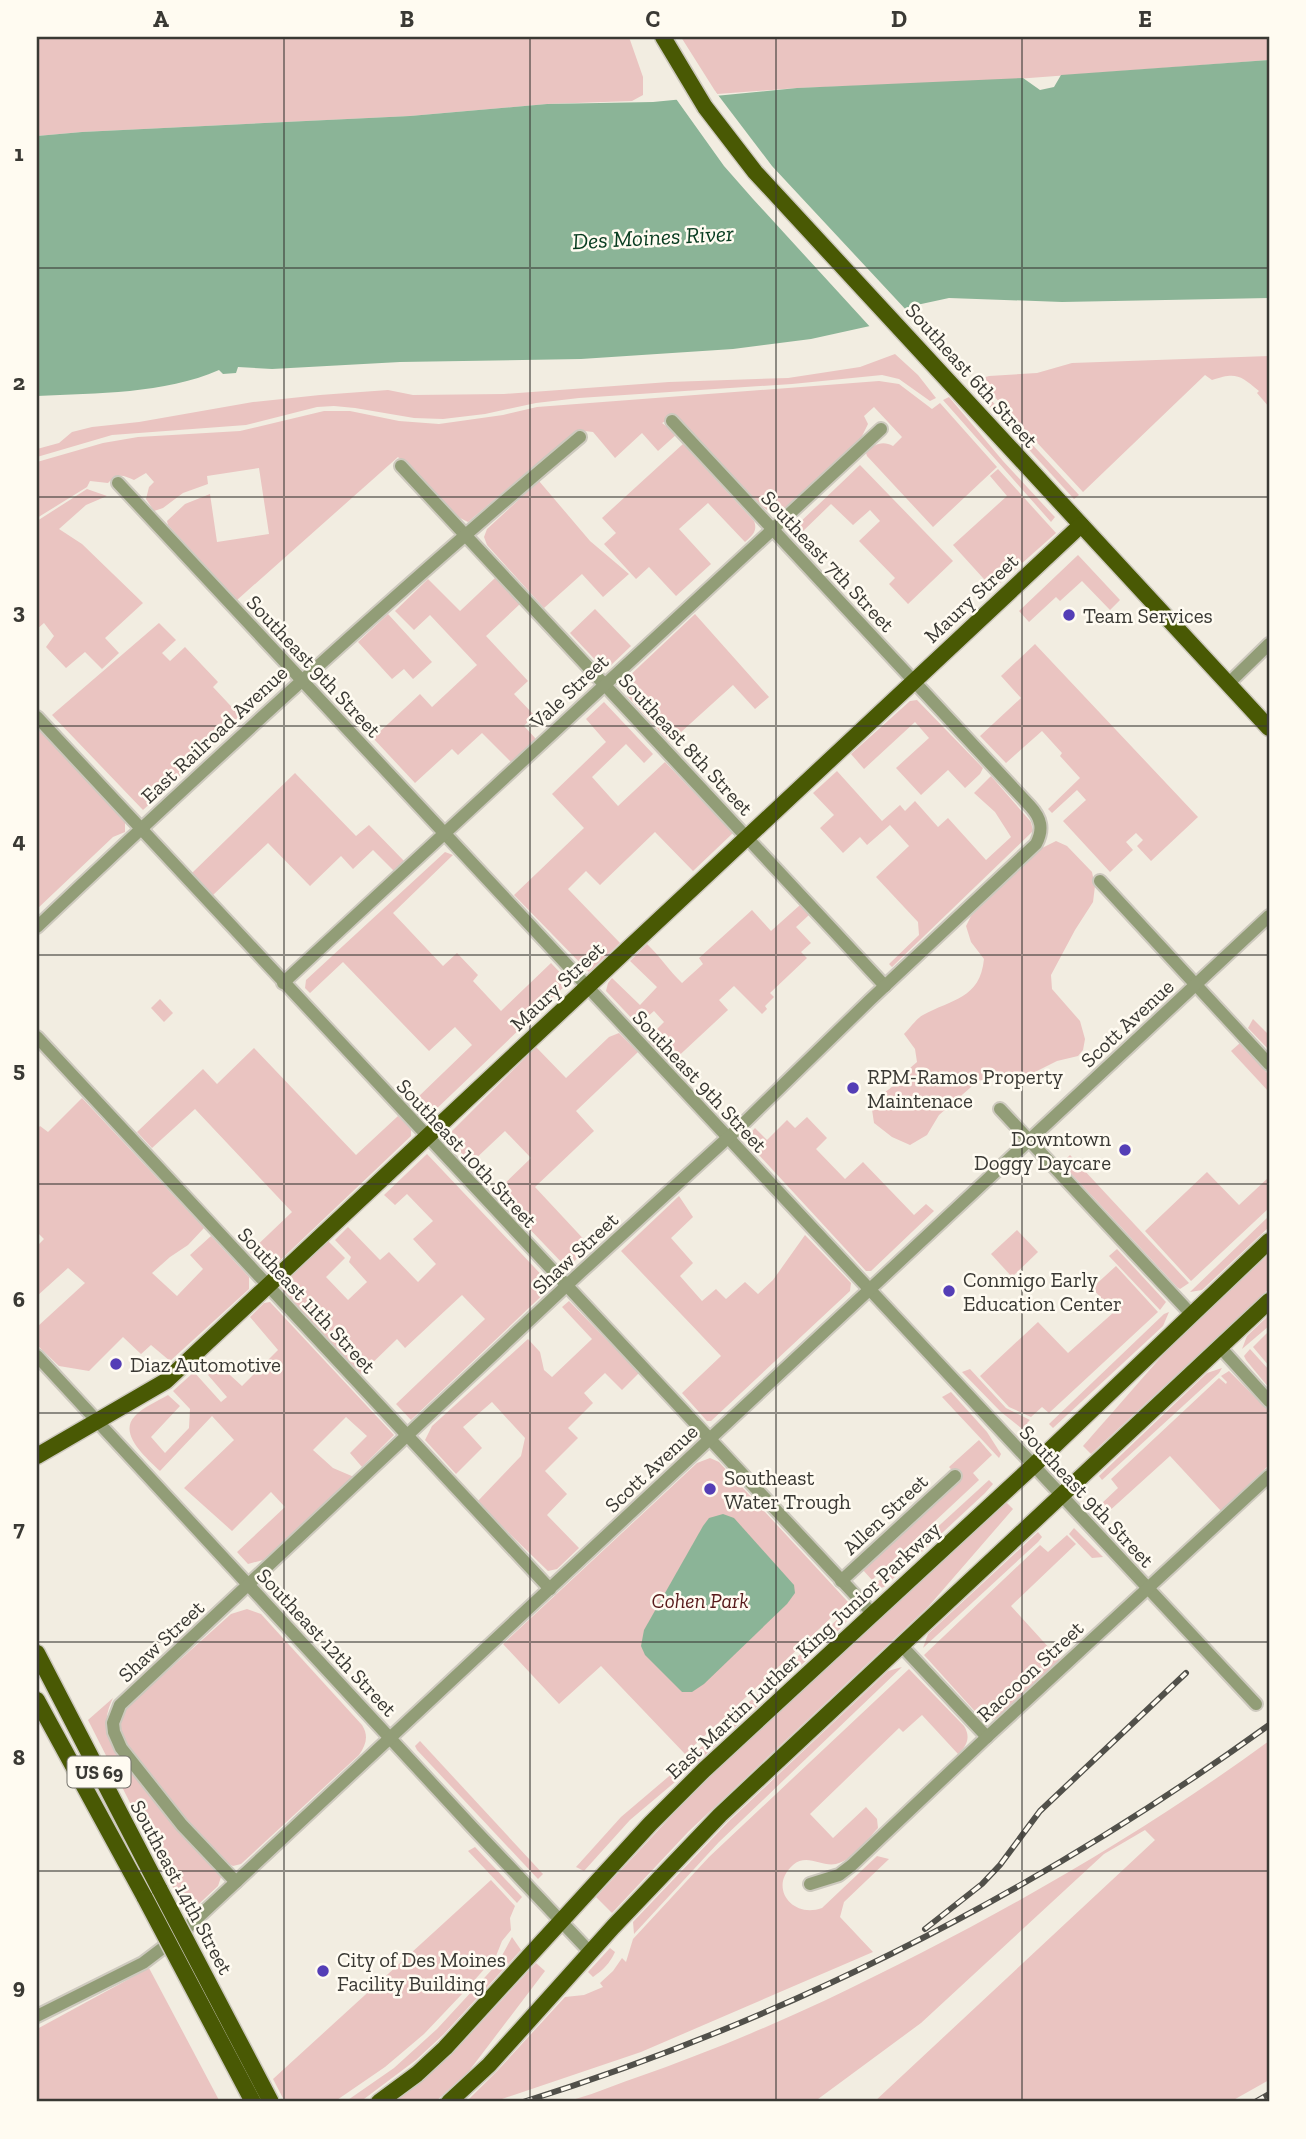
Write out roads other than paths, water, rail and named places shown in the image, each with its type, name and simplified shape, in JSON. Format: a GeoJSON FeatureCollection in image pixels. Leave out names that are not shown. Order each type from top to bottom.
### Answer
{"type":"FeatureCollection","features":[{"type":"Feature","properties":{"kind":"main road","name":"Southeast 6th Street"},"geometry":{"type":"LineString","coordinates":[[663,37],[705,107],[755,172],[1269,728]]}},
{"type":"Feature","properties":{"kind":"main road","name":"Maury Street"},"geometry":{"type":"LineString","coordinates":[[39,1453],[166,1381],[1081,525]]}},
{"type":"Feature","properties":{"kind":"main road","name":"East Martin Luther King Junior Parkway"},"geometry":{"type":"LineString","coordinates":[[379,2102],[417,2074],[445,2048],[672,1802],[1033,1466],[1269,1241]]}},
{"type":"Feature","properties":{"kind":"main road"},"geometry":{"type":"LineString","coordinates":[[449,2102],[489,2065],[590,1952],[720,1815],[1269,1301]]}},
{"type":"Feature","properties":{"kind":"main road","name":"Southeast 14th Street"},"geometry":{"type":"LineString","coordinates":[[37,1653],[271,2102]]}},
{"type":"Feature","properties":{"kind":"main road","name":"Southeast 14th Street"},"geometry":{"type":"LineString","coordinates":[[37,1700],[253,2102]]}},
{"type":"Feature","properties":{"kind":"street","name":"Southeast 7th Street"},"geometry":{"type":"LineString","coordinates":[[672,421],[1030,806],[1040,821]]}},
{"type":"Feature","properties":{"kind":"street","name":"Vale Street"},"geometry":{"type":"LineString","coordinates":[[283,983],[881,429]]}},
{"type":"Feature","properties":{"kind":"street","name":"East Railroad Avenue"},"geometry":{"type":"LineString","coordinates":[[37,927],[300,680],[464,534],[580,437]]}},
{"type":"Feature","properties":{"kind":"street","name":"Southeast 8th Street"},"geometry":{"type":"LineString","coordinates":[[401,466],[885,986]]}},
{"type":"Feature","properties":{"kind":"street","name":"Southeast 9th Street"},"geometry":{"type":"LineString","coordinates":[[118,484],[1256,1704]]}},
{"type":"Feature","properties":{"kind":"street"},"geometry":{"type":"LineString","coordinates":[[1228,684],[1269,644]]}},
{"type":"Feature","properties":{"kind":"street","name":"Southeast 10th Street"},"geometry":{"type":"LineString","coordinates":[[37,717],[872,1613]]}},
{"type":"Feature","properties":{"kind":"street","name":"Shaw Street"},"geometry":{"type":"LineString","coordinates":[[236,1882],[182,1825],[121,1748],[113,1723],[120,1705],[727,1139],[1036,844],[1042,830],[1040,821]]}},
{"type":"Feature","properties":{"kind":"street"},"geometry":{"type":"LineString","coordinates":[[1100,881],[1269,1064]]}},
{"type":"Feature","properties":{"kind":"street","name":"Scott Avenue"},"geometry":{"type":"LineString","coordinates":[[37,2016],[144,1963],[208,1909],[1269,916]]}},
{"type":"Feature","properties":{"kind":"street","name":"Southeast 11th Street"},"geometry":{"type":"LineString","coordinates":[[37,1037],[550,1589]]}},
{"type":"Feature","properties":{"kind":"street"},"geometry":{"type":"LineString","coordinates":[[1000,1109],[1192,1315]]}},
{"type":"Feature","properties":{"kind":"street"},"geometry":{"type":"LineString","coordinates":[[1220,1347],[1269,1401]]}},
{"type":"Feature","properties":{"kind":"street","name":"Southeast 12th Street"},"geometry":{"type":"LineString","coordinates":[[37,1356],[590,1952]]}},
{"type":"Feature","properties":{"kind":"street","name":"Allen Street"},"geometry":{"type":"LineString","coordinates":[[841,1581],[955,1476]]}},
{"type":"Feature","properties":{"kind":"street","name":"Raccoon Street"},"geometry":{"type":"LineString","coordinates":[[810,1884],[839,1875],[852,1865],[1269,1476]]}},
{"type":"Feature","properties":{"kind":"street"},"geometry":{"type":"LineString","coordinates":[[901,1645],[987,1737]]}},
{"type":"Feature","properties":{"kind":"water","name":"Des Moines River"},"geometry":{"type":"Polygon","coordinates":[[[1269,60],[1269,298],[1062,302],[949,298],[912,306],[870,326],[811,339],[733,349],[581,359],[400,362],[272,369],[238,367],[236,373],[223,374],[219,370],[176,384],[153,388],[37,396],[37,136],[410,116],[547,104],[653,102],[797,88],[1023,78],[1040,90],[1054,87],[1061,75],[1269,60]]]}},
{"type":"Feature","properties":{"kind":"water"},"geometry":{"type":"Polygon","coordinates":[[[723,1514],[734,1518],[794,1585],[795,1593],[787,1604],[704,1684],[692,1692],[682,1692],[645,1655],[641,1646],[644,1630],[703,1526],[709,1518],[723,1514]]]}},
{"type":"Feature","properties":{"kind":"railway"},"geometry":{"type":"LineString","coordinates":[[925,1929],[982,1884],[1000,1865],[1040,1811],[1186,1673]]}},
{"type":"Feature","properties":{"kind":"railway"},"geometry":{"type":"LineString","coordinates":[[523,2102],[721,2031],[817,1989],[911,1943],[1004,1894],[1094,1841],[1183,1785],[1269,1725]]}},
{"type":"Feature","properties":{"kind":"railway"},"geometry":{"type":"LineString","coordinates":[[1255,2102],[1269,2094]]}},
{"type":"Feature","properties":{"kind":"place","name":"Team Services"},"geometry":{"type":"Point","coordinates":[1069,615]}},
{"type":"Feature","properties":{"kind":"place","name":"RPM-Ramos Property Maintenace"},"geometry":{"type":"Point","coordinates":[853,1088]}},
{"type":"Feature","properties":{"kind":"place","name":"Downtown Doggy Daycare"},"geometry":{"type":"Point","coordinates":[1125,1150]}},
{"type":"Feature","properties":{"kind":"place","name":"Conmigo Early Education Center"},"geometry":{"type":"Point","coordinates":[949,1291]}},
{"type":"Feature","properties":{"kind":"place","name":"Diaz Automotive"},"geometry":{"type":"Point","coordinates":[116,1364]}},
{"type":"Feature","properties":{"kind":"place","name":"Southeast Water Trough"},"geometry":{"type":"Point","coordinates":[710,1489]}},
{"type":"Feature","properties":{"kind":"place","name":"City of Des Moines Facility Building"},"geometry":{"type":"Point","coordinates":[323,1971]}},
{"type":"Feature","properties":{"kind":"park label","name":"Cohen Park"},"geometry":{"type":"Point","coordinates":[700,1600]}}]}
